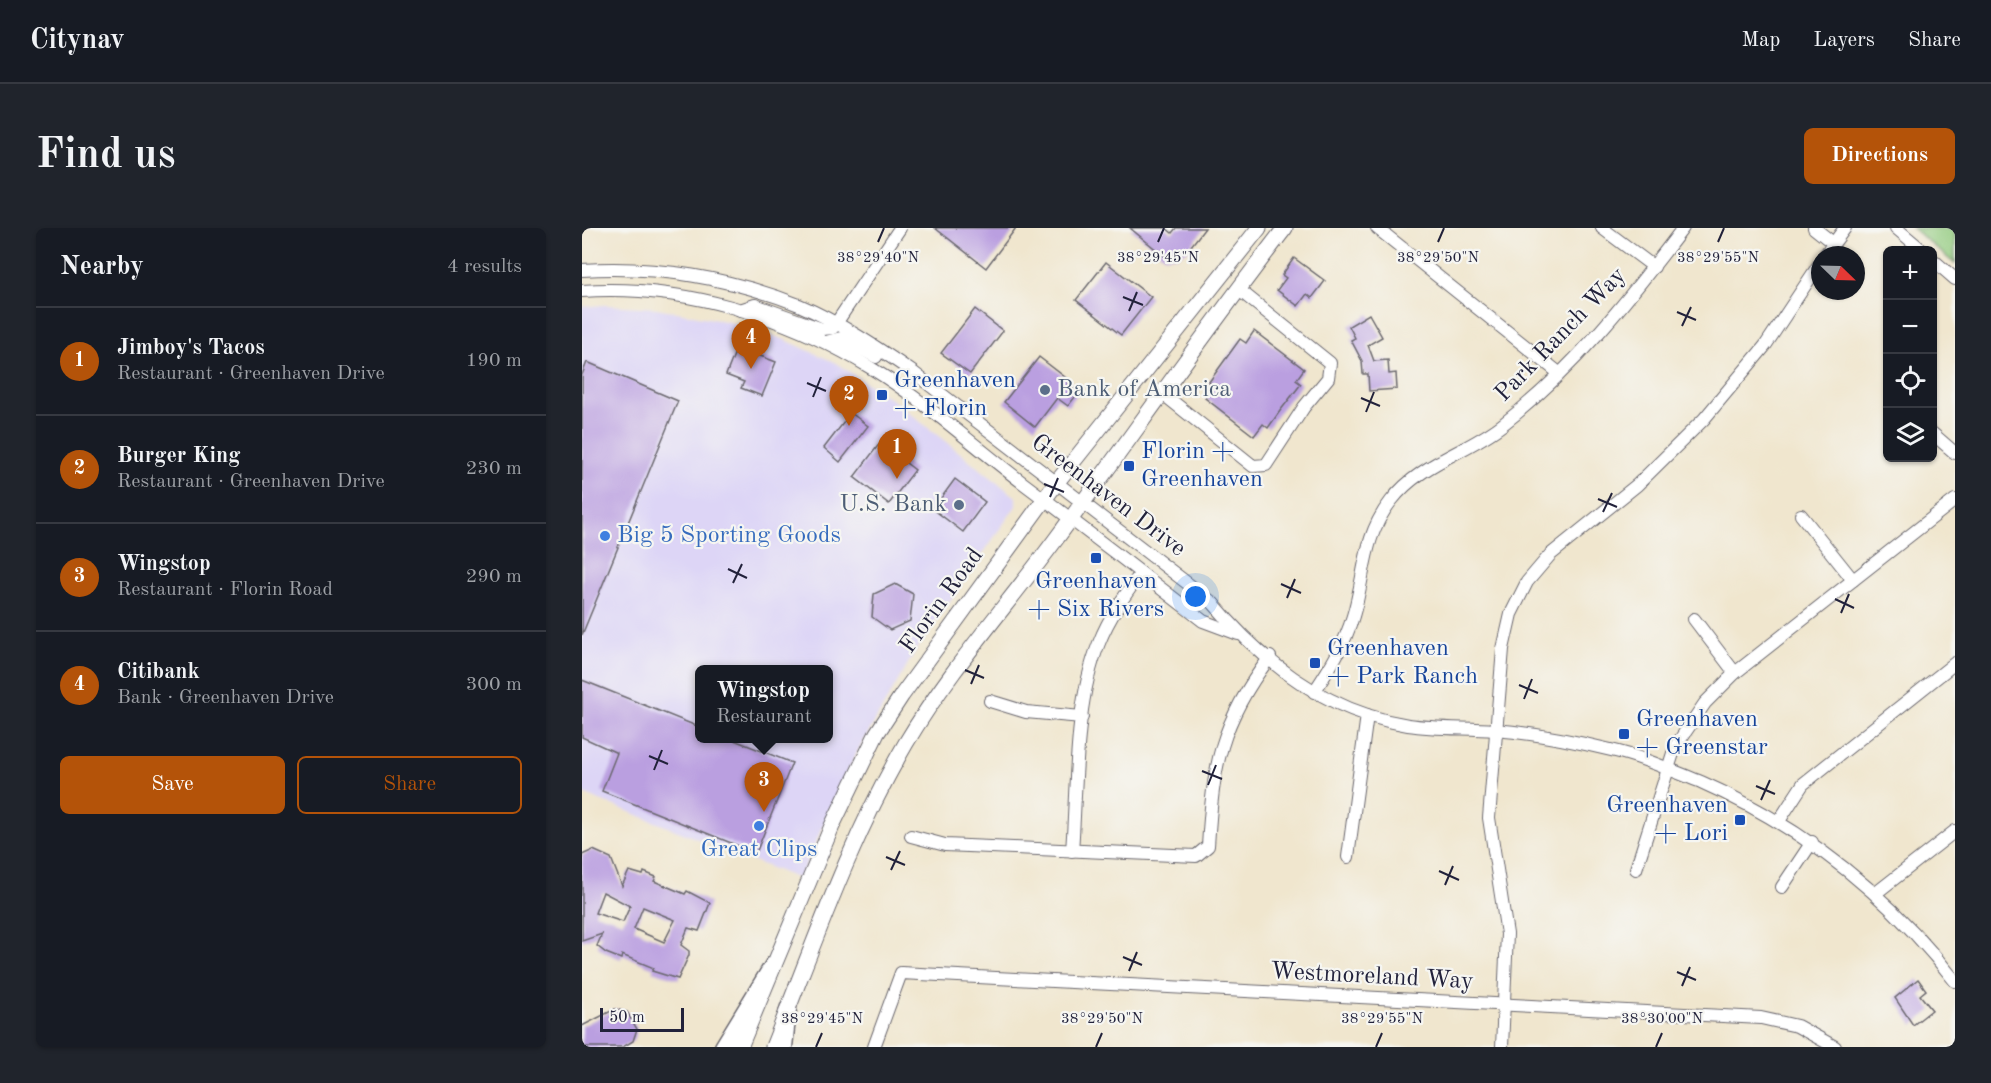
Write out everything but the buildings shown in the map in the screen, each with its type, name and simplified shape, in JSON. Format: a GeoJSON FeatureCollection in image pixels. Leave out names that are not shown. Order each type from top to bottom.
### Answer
{"type":"FeatureCollection","features":[{"type":"Feature","properties":{"kind":"highway"},"geometry":{"type":"LineString","coordinates":[[723,1047],[773,965]]}},
{"type":"Feature","properties":{"kind":"highway"},"geometry":{"type":"LineString","coordinates":[[784,1047],[788,1009]]}},
{"type":"Feature","properties":{"kind":"main road","name":"Florin Road"},"geometry":{"type":"LineString","coordinates":[[740,1047],[832,826],[877,733],[902,695],[1057,482],[1259,228]]}},
{"type":"Feature","properties":{"kind":"main road"},"geometry":{"type":"LineString","coordinates":[[773,1047],[853,846],[905,746],[965,655],[1083,502],[1285,228]]}},
{"type":"Feature","properties":{"kind":"street"},"geometry":{"type":"LineString","coordinates":[[740,310],[755,305],[822,329],[833,328],[900,228]]}},
{"type":"Feature","properties":{"kind":"street"},"geometry":{"type":"LineString","coordinates":[[1377,228],[1559,373]]}},
{"type":"Feature","properties":{"kind":"street"},"geometry":{"type":"LineString","coordinates":[[1602,228],[1654,267]]}},
{"type":"Feature","properties":{"kind":"street","name":"Park Ranch Way"},"geometry":{"type":"LineString","coordinates":[[1314,692],[1339,652],[1348,631],[1356,604],[1367,546],[1377,522],[1391,500],[1424,469],[1473,444],[1503,424],[1559,373],[1622,307],[1683,228]]}},
{"type":"Feature","properties":{"kind":"street"},"geometry":{"type":"LineString","coordinates":[[1814,228],[1833,243]]}},
{"type":"Feature","properties":{"kind":"street"},"geometry":{"type":"LineString","coordinates":[[1831,246],[1845,228]]}},
{"type":"Feature","properties":{"kind":"street"},"geometry":{"type":"LineString","coordinates":[[1896,228],[1917,246]]}},
{"type":"Feature","properties":{"kind":"street"},"geometry":{"type":"LineString","coordinates":[[1937,263],[1955,279]]}},
{"type":"Feature","properties":{"kind":"street","name":"Greenhaven Drive"},"geometry":{"type":"LineString","coordinates":[[582,270],[633,269],[677,273],[733,284],[800,306],[883,351],[924,380],[1213,603],[1239,635]]}},
{"type":"Feature","properties":{"kind":"street"},"geometry":{"type":"LineString","coordinates":[[1502,1047],[1505,912],[1492,854],[1489,818],[1506,631],[1518,598],[1527,582],[1550,555],[1637,485],[1704,419],[1765,346],[1811,277]]}},
{"type":"Feature","properties":{"kind":"street"},"geometry":{"type":"LineString","coordinates":[[1162,393],[1253,466],[1266,465],[1304,407],[1328,378],[1330,363],[1238,289]]}},
{"type":"Feature","properties":{"kind":"street","name":"Greenhaven Drive"},"geometry":{"type":"LineString","coordinates":[[582,291],[674,296],[740,310],[826,342],[902,389],[1203,621],[1239,635],[1270,657],[1286,675],[1314,692],[1367,715],[1410,725],[1497,730],[1613,750],[1667,768],[1747,803],[1812,842],[1876,893],[1916,933],[1955,981]]}},
{"type":"Feature","properties":{"kind":"street"},"geometry":{"type":"LineString","coordinates":[[826,342],[842,338],[896,369],[924,380]]}},
{"type":"Feature","properties":{"kind":"street"},"geometry":{"type":"LineString","coordinates":[[1937,437],[1955,453]]}},
{"type":"Feature","properties":{"kind":"street"},"geometry":{"type":"LineString","coordinates":[[1636,869],[1675,747],[1706,703],[1735,673],[1955,500]]}},
{"type":"Feature","properties":{"kind":"street"},"geometry":{"type":"LineString","coordinates":[[1801,514],[1853,580]]}},
{"type":"Feature","properties":{"kind":"street"},"geometry":{"type":"LineString","coordinates":[[1072,852],[1082,717],[1090,667],[1099,641],[1121,601],[1141,573]]}},
{"type":"Feature","properties":{"kind":"street"},"geometry":{"type":"LineString","coordinates":[[1694,619],[1735,673]]}},
{"type":"Feature","properties":{"kind":"street"},"geometry":{"type":"LineString","coordinates":[[911,836],[945,845],[1196,856],[1208,846],[1212,784],[1223,736],[1244,692],[1270,657]]}},
{"type":"Feature","properties":{"kind":"street"},"geometry":{"type":"LineString","coordinates":[[1779,821],[1803,784],[1955,663]]}},
{"type":"Feature","properties":{"kind":"street"},"geometry":{"type":"LineString","coordinates":[[990,701],[1026,712],[1082,717]]}},
{"type":"Feature","properties":{"kind":"street"},"geometry":{"type":"LineString","coordinates":[[1348,857],[1367,715]]}},
{"type":"Feature","properties":{"kind":"street"},"geometry":{"type":"LineString","coordinates":[[1876,893],[1955,831]]}},
{"type":"Feature","properties":{"kind":"street"},"geometry":{"type":"LineString","coordinates":[[1782,887],[1812,842]]}},
{"type":"Feature","properties":{"kind":"street","name":"Westmoreland Way"},"geometry":{"type":"LineString","coordinates":[[874,1047],[901,974],[1761,1018],[1797,1026],[1835,1047]]}},
{"type":"Feature","properties":{"kind":"shaded area"},"geometry":{"type":"Polygon","coordinates":[[[605,305],[656,308],[729,322],[783,339],[834,362],[894,401],[1016,497],[1016,506],[917,648],[855,756],[799,879],[582,793],[582,307],[605,305]]]}},
{"type":"Feature","properties":{"kind":"green space"},"geometry":{"type":"Polygon","coordinates":[[[1912,228],[1955,228],[1955,264],[1937,249],[1937,246],[1934,246],[1912,228]]]}},
{"type":"Feature","properties":{"kind":"place","name":"Citibank"},"geometry":{"type":"Point","coordinates":[751,369]}},
{"type":"Feature","properties":{"kind":"place","name":"Bank of America"},"geometry":{"type":"Point","coordinates":[1045,390]}},
{"type":"Feature","properties":{"kind":"place","name":"Greenhaven + Florin"},"geometry":{"type":"Point","coordinates":[882,395]}},
{"type":"Feature","properties":{"kind":"place","name":"Burger King"},"geometry":{"type":"Point","coordinates":[849,426]}},
{"type":"Feature","properties":{"kind":"place","name":"Florin + Greenhaven"},"geometry":{"type":"Point","coordinates":[1129,466]}},
{"type":"Feature","properties":{"kind":"place","name":"Jimboy's Tacos"},"geometry":{"type":"Point","coordinates":[897,479]}},
{"type":"Feature","properties":{"kind":"place","name":"U.S. Bank"},"geometry":{"type":"Point","coordinates":[959,505]}},
{"type":"Feature","properties":{"kind":"place","name":"Big 5 Sporting Goods"},"geometry":{"type":"Point","coordinates":[605,536]}},
{"type":"Feature","properties":{"kind":"place","name":"Greenhaven + Six Rivers"},"geometry":{"type":"Point","coordinates":[1096,558]}},
{"type":"Feature","properties":{"kind":"place","name":"Greenhaven + Park Ranch"},"geometry":{"type":"Point","coordinates":[1315,663]}},
{"type":"Feature","properties":{"kind":"place","name":"Greenhaven + Greenstar"},"geometry":{"type":"Point","coordinates":[1624,734]}},
{"type":"Feature","properties":{"kind":"place","name":"Wingstop"},"geometry":{"type":"Point","coordinates":[764,812]}},
{"type":"Feature","properties":{"kind":"place","name":"Greenhaven + Lori"},"geometry":{"type":"Point","coordinates":[1740,820]}},
{"type":"Feature","properties":{"kind":"place","name":"Great Clips"},"geometry":{"type":"Point","coordinates":[759,826]}}]}
